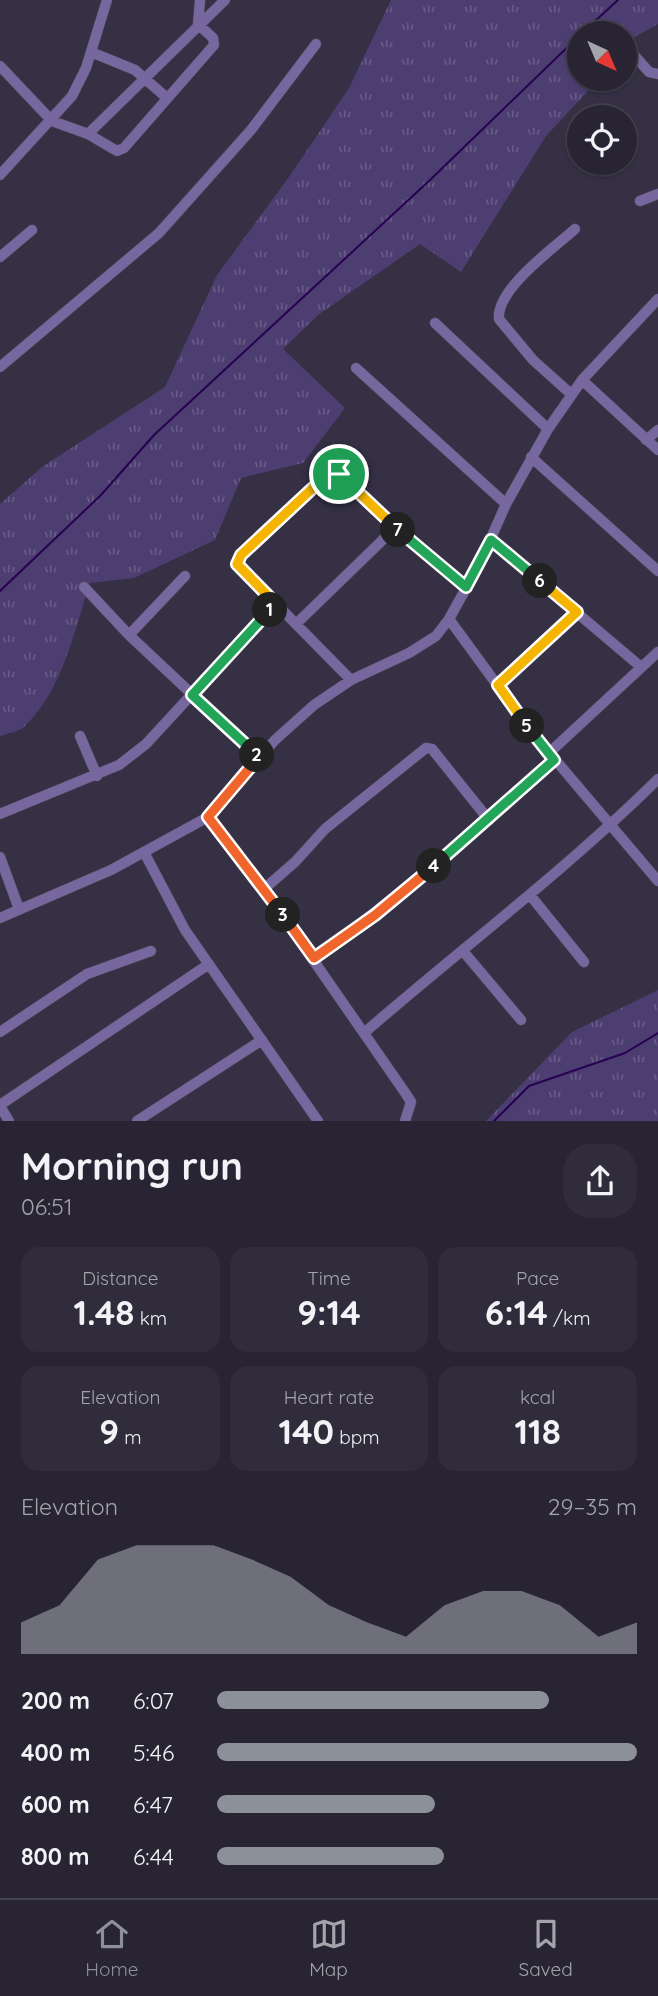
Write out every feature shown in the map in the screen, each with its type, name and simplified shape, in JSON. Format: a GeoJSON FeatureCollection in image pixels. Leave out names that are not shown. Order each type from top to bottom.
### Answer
{"type":"FeatureCollection","features":[{"type":"Feature","properties":{"kind":"street"},"geometry":{"type":"LineString","coordinates":[[0,175],[52,121],[81,81],[107,0]]}},
{"type":"Feature","properties":{"kind":"street"},"geometry":{"type":"LineString","coordinates":[[198,24],[200,0]]}},
{"type":"Feature","properties":{"kind":"street"},"geometry":{"type":"LineString","coordinates":[[88,134],[147,80],[198,24],[225,0]]}},
{"type":"Feature","properties":{"kind":"street"},"geometry":{"type":"LineString","coordinates":[[0,66],[52,121],[88,134],[111,149],[124,148],[214,45],[213,38],[198,24]]}},
{"type":"Feature","properties":{"kind":"street"},"geometry":{"type":"LineString","coordinates":[[0,367],[159,233],[251,130],[316,44]]}},
{"type":"Feature","properties":{"kind":"street"},"geometry":{"type":"LineString","coordinates":[[91,52],[128,67],[167,98]]}},
{"type":"Feature","properties":{"kind":"street"},"geometry":{"type":"LineString","coordinates":[[637,58],[649,72],[658,74]]}},
{"type":"Feature","properties":{"kind":"street"},"geometry":{"type":"LineString","coordinates":[[640,201],[658,194]]}},
{"type":"Feature","properties":{"kind":"street"},"geometry":{"type":"LineString","coordinates":[[571,394],[533,360],[499,319],[499,311],[510,289],[575,229]]}},
{"type":"Feature","properties":{"kind":"street"},"geometry":{"type":"LineString","coordinates":[[0,257],[32,230]]}},
{"type":"Feature","properties":{"kind":"street"},"geometry":{"type":"LineString","coordinates":[[0,918],[111,870],[208,817],[259,757],[314,705],[351,680],[409,653],[436,636],[449,619],[491,540],[506,504],[531,457],[571,394],[658,299]]}},
{"type":"Feature","properties":{"kind":"street"},"geometry":{"type":"LineString","coordinates":[[435,323],[548,429]]}},
{"type":"Feature","properties":{"kind":"street"},"geometry":{"type":"LineString","coordinates":[[356,368],[506,504]]}},
{"type":"Feature","properties":{"kind":"street"},"geometry":{"type":"LineString","coordinates":[[582,380],[658,450]]}},
{"type":"Feature","properties":{"kind":"street"},"geometry":{"type":"LineString","coordinates":[[646,440],[658,430]]}},
{"type":"Feature","properties":{"kind":"street"},"geometry":{"type":"LineString","coordinates":[[531,457],[658,571]]}},
{"type":"Feature","properties":{"kind":"street"},"geometry":{"type":"LineString","coordinates":[[351,680],[237,564],[241,555],[330,472],[347,480],[395,528],[466,587]]}},
{"type":"Feature","properties":{"kind":"street"},"geometry":{"type":"LineString","coordinates":[[296,624],[395,528]]}},
{"type":"Feature","properties":{"kind":"street"},"geometry":{"type":"LineString","coordinates":[[491,540],[641,667]]}},
{"type":"Feature","properties":{"kind":"street"},"geometry":{"type":"LineString","coordinates":[[129,635],[185,576]]}},
{"type":"Feature","properties":{"kind":"street"},"geometry":{"type":"LineString","coordinates":[[84,587],[129,635],[259,757]]}},
{"type":"Feature","properties":{"kind":"street"},"geometry":{"type":"LineString","coordinates":[[0,814],[119,765],[146,744],[276,604]]}},
{"type":"Feature","properties":{"kind":"street"},"geometry":{"type":"LineString","coordinates":[[498,685],[577,612]]}},
{"type":"Feature","properties":{"kind":"street"},"geometry":{"type":"LineString","coordinates":[[449,619],[552,757],[658,881]]}},
{"type":"Feature","properties":{"kind":"street"},"geometry":{"type":"LineString","coordinates":[[314,958],[375,915],[489,820],[658,652]]}},
{"type":"Feature","properties":{"kind":"street"},"geometry":{"type":"LineString","coordinates":[[80,736],[97,776]]}},
{"type":"Feature","properties":{"kind":"street"},"geometry":{"type":"LineString","coordinates":[[264,889],[295,862],[325,829],[426,748],[432,750],[489,820]]}},
{"type":"Feature","properties":{"kind":"street"},"geometry":{"type":"LineString","coordinates":[[364,1033],[610,826],[658,779]]}},
{"type":"Feature","properties":{"kind":"street"},"geometry":{"type":"LineString","coordinates":[[208,817],[314,958],[411,1102],[404,1121]]}},
{"type":"Feature","properties":{"kind":"street"},"geometry":{"type":"LineString","coordinates":[[144,852],[185,930],[262,1040],[312,1119]]}},
{"type":"Feature","properties":{"kind":"street"},"geometry":{"type":"LineString","coordinates":[[0,857],[19,909]]}},
{"type":"Feature","properties":{"kind":"street"},"geometry":{"type":"LineString","coordinates":[[530,895],[584,962]]}},
{"type":"Feature","properties":{"kind":"street"},"geometry":{"type":"LineString","coordinates":[[0,1032],[87,974],[151,951]]}},
{"type":"Feature","properties":{"kind":"street"},"geometry":{"type":"LineString","coordinates":[[463,951],[521,1020]]}},
{"type":"Feature","properties":{"kind":"street"},"geometry":{"type":"LineString","coordinates":[[9,1121],[0,1105],[209,964]]}},
{"type":"Feature","properties":{"kind":"street"},"geometry":{"type":"LineString","coordinates":[[137,1121],[262,1040]]}},
{"type":"Feature","properties":{"kind":"green space"},"geometry":{"type":"Polygon","coordinates":[[[391,0],[658,0],[658,24],[637,36],[637,21],[567,21],[567,91],[588,91],[575,105],[567,105],[567,113],[546,136],[461,272],[420,244],[318,315],[283,349],[345,408],[303,463],[241,478],[215,540],[134,578],[90,583],[66,659],[49,695],[25,726],[0,736],[0,504],[42,467],[165,387],[217,275],[289,177],[349,88],[391,0]]]}},
{"type":"Feature","properties":{"kind":"green space"},"geometry":{"type":"Polygon","coordinates":[[[658,990],[658,1121],[486,1121],[572,1032],[658,990]]]}},
{"type":"Feature","properties":{"kind":"waterway"},"geometry":{"type":"LineString","coordinates":[[595,21],[618,0]]}},
{"type":"Feature","properties":{"kind":"waterway"},"geometry":{"type":"LineString","coordinates":[[0,591],[101,495],[154,435],[429,181],[567,48]]}},
{"type":"Feature","properties":{"kind":"waterway"},"geometry":{"type":"LineString","coordinates":[[494,1121],[529,1086],[625,1053],[658,1033]]}},
{"type":"Feature","properties":{"kind":"route"},"geometry":{"type":"LineString","coordinates":[[330,472],[339,474],[395,528],[466,587],[491,540],[577,612],[498,685],[554,760],[489,820],[375,915],[314,958],[208,817],[259,757],[192,695],[276,604],[242,572],[237,564],[241,555],[330,472]]}}]}
